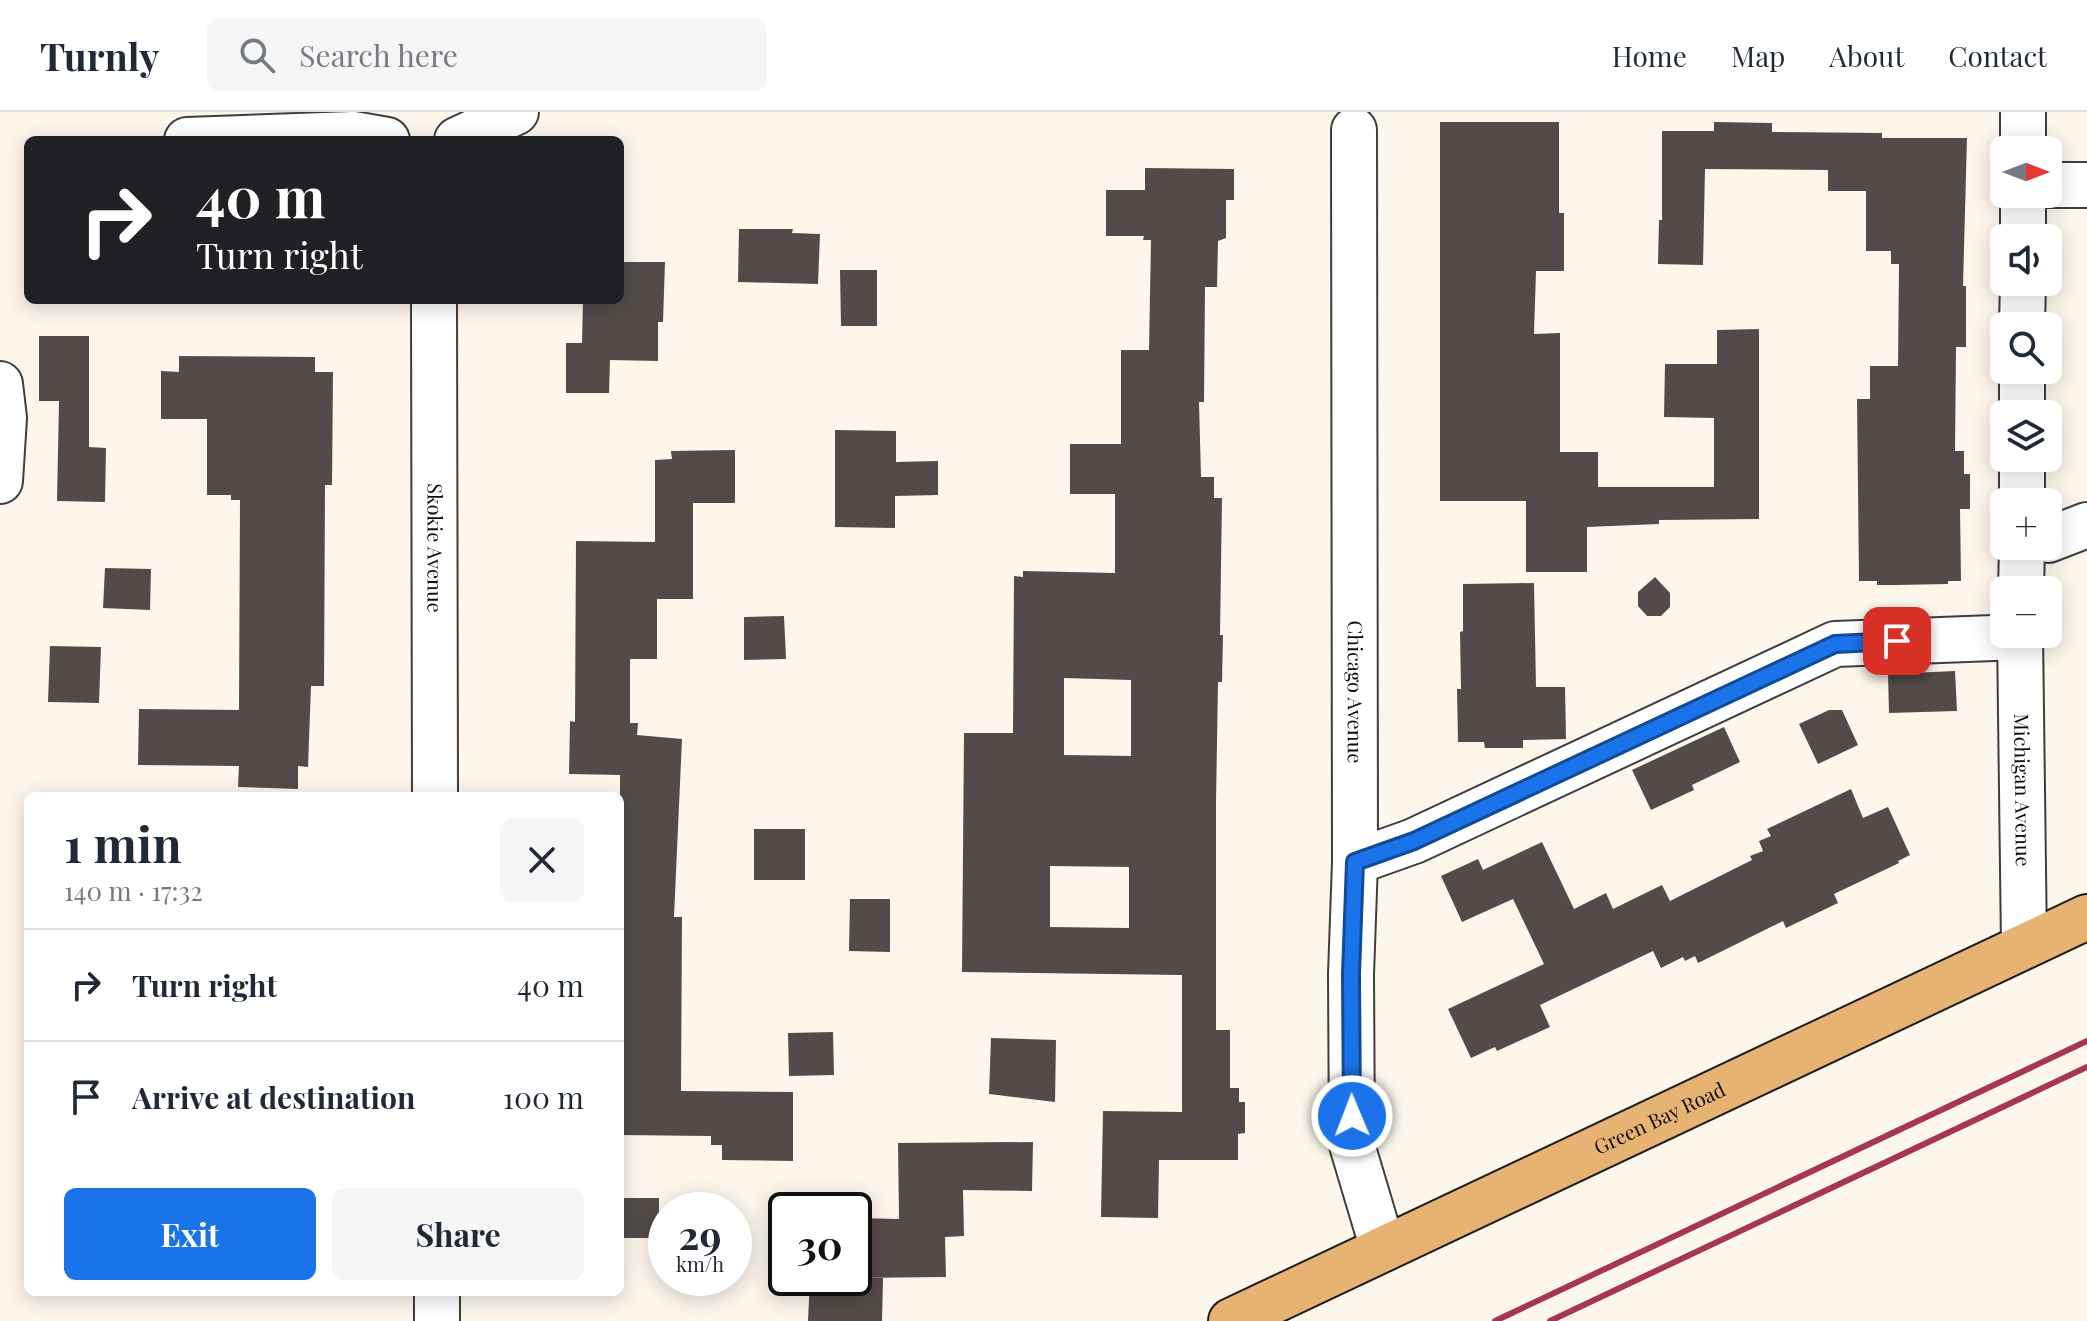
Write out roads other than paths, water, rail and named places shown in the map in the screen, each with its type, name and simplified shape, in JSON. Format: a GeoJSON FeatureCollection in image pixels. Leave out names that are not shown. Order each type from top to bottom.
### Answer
{"type":"FeatureCollection","features":[{"type":"Feature","properties":{"kind":"main road","name":"Green Bay Road"},"geometry":{"type":"LineString","coordinates":[[1231,1321],[2087,917]]}},
{"type":"Feature","properties":{"kind":"street"},"geometry":{"type":"LineString","coordinates":[[465,136],[516,112]]}},
{"type":"Feature","properties":{"kind":"street"},"geometry":{"type":"LineString","coordinates":[[2023,112],[2023,136]]}},
{"type":"Feature","properties":{"kind":"street","name":"Chicago Avenue"},"geometry":{"type":"LineString","coordinates":[[1354,130],[1355,862],[1351,974],[1352,1145],[1383,1249]]}},
{"type":"Feature","properties":{"kind":"street"},"geometry":{"type":"LineString","coordinates":[[298,136],[364,136]]}},
{"type":"Feature","properties":{"kind":"street"},"geometry":{"type":"LineString","coordinates":[[2062,185],[2087,185]]}},
{"type":"Feature","properties":{"kind":"street","name":"Skokie Avenue"},"geometry":{"type":"LineString","coordinates":[[434,304],[435,792]]}},
{"type":"Feature","properties":{"kind":"street"},"geometry":{"type":"LineString","coordinates":[[0,384],[4,418],[0,481]]}},
{"type":"Feature","properties":{"kind":"street"},"geometry":{"type":"LineString","coordinates":[[2062,538],[2087,525]]}},
{"type":"Feature","properties":{"kind":"street"},"geometry":{"type":"LineString","coordinates":[[1355,862],[1414,841],[1835,644],[1990,637]]}},
{"type":"Feature","properties":{"kind":"street","name":"Michigan Avenue"},"geometry":{"type":"LineString","coordinates":[[2020,648],[2024,945]]}},
{"type":"Feature","properties":{"kind":"street"},"geometry":{"type":"LineString","coordinates":[[437,1296],[437,1321]]}},
{"type":"Feature","properties":{"kind":"railway"},"geometry":{"type":"LineString","coordinates":[[1495,1321],[2087,1041]]}},
{"type":"Feature","properties":{"kind":"railway"},"geometry":{"type":"LineString","coordinates":[[1550,1321],[2087,1067]]}}]}
